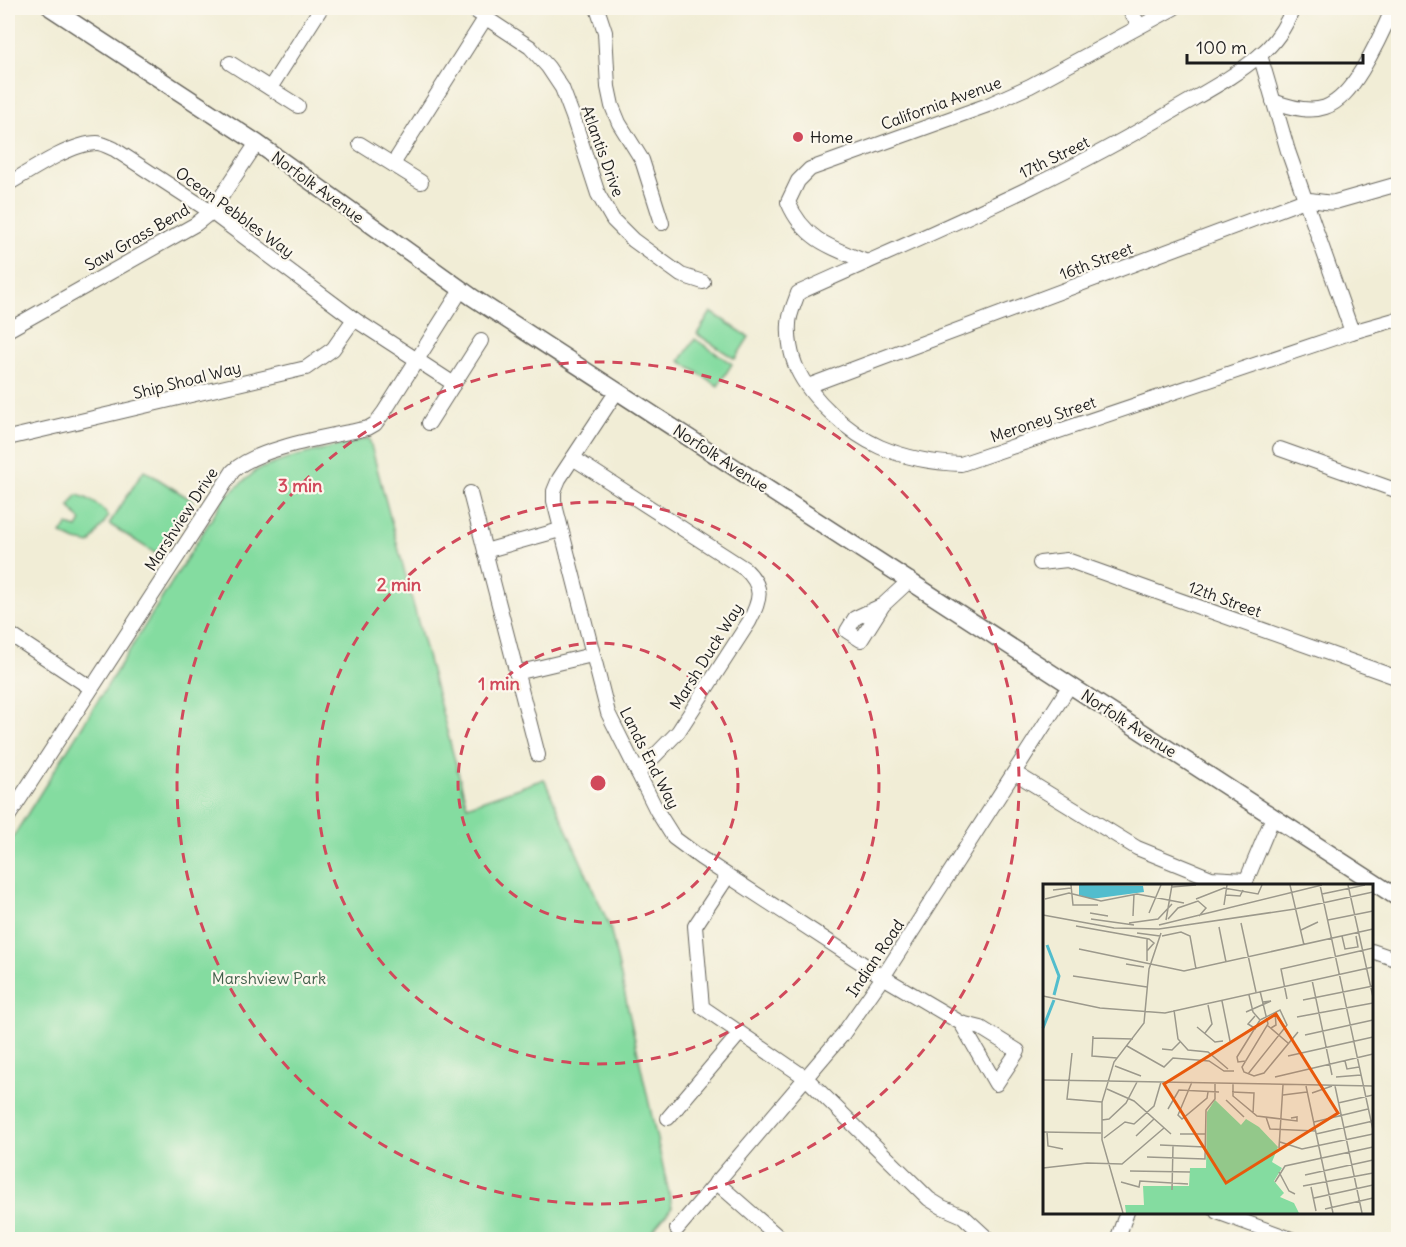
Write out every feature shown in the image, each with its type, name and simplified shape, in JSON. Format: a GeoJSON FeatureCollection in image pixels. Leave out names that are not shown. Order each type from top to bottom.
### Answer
{"type":"FeatureCollection","features":[{"type":"Feature","properties":{"kind":"main road","name":"Norfolk Avenue"},"geometry":{"type":"LineString","coordinates":[[51,8],[257,143],[461,290],[1398,898]]}},
{"type":"Feature","properties":{"kind":"street"},"geometry":{"type":"LineString","coordinates":[[270,88],[321,8]]}},
{"type":"Feature","properties":{"kind":"street","name":"Atlantis Drive"},"geometry":{"type":"LineString","coordinates":[[471,8],[530,47],[548,67],[562,88],[598,194],[613,220],[633,240],[681,275],[703,282]]}},
{"type":"Feature","properties":{"kind":"street"},"geometry":{"type":"LineString","coordinates":[[597,8],[605,32],[608,87],[612,106],[619,123],[642,160],[662,223]]}},
{"type":"Feature","properties":{"kind":"street"},"geometry":{"type":"LineString","coordinates":[[1128,8],[1140,26]]}},
{"type":"Feature","properties":{"kind":"street","name":"California Avenue"},"geometry":{"type":"LineString","coordinates":[[867,262],[823,244],[795,219],[788,202],[798,181],[810,169],[988,105],[1030,86],[1173,8]]}},
{"type":"Feature","properties":{"kind":"street","name":"17th Street"},"geometry":{"type":"LineString","coordinates":[[798,293],[1075,166],[1141,130],[1218,84],[1260,55],[1283,30],[1293,8]]}},
{"type":"Feature","properties":{"kind":"street"},"geometry":{"type":"LineString","coordinates":[[1273,101],[1310,110],[1324,108],[1341,98],[1350,89],[1370,57],[1393,8]]}},
{"type":"Feature","properties":{"kind":"street"},"geometry":{"type":"LineString","coordinates":[[393,164],[486,17]]}},
{"type":"Feature","properties":{"kind":"street"},"geometry":{"type":"LineString","coordinates":[[1260,55],[1288,151],[1352,332]]}},
{"type":"Feature","properties":{"kind":"street"},"geometry":{"type":"LineString","coordinates":[[230,63],[298,106]]}},
{"type":"Feature","properties":{"kind":"street","name":"Ocean Pebbles Way"},"geometry":{"type":"LineString","coordinates":[[8,184],[64,152],[99,142],[127,156],[211,212],[354,319],[454,384]]}},
{"type":"Feature","properties":{"kind":"street","name":"Saw Grass Bend"},"geometry":{"type":"LineString","coordinates":[[8,330],[165,242],[211,212],[257,143]]}},
{"type":"Feature","properties":{"kind":"street"},"geometry":{"type":"LineString","coordinates":[[360,144],[421,182]]}},
{"type":"Feature","properties":{"kind":"street","name":"16th Street"},"geometry":{"type":"LineString","coordinates":[[808,386],[1305,200],[1335,202],[1398,184]]}},
{"type":"Feature","properties":{"kind":"street","name":"Marshview Drive"},"geometry":{"type":"LineString","coordinates":[[8,817],[13,797],[91,688],[233,471],[241,463],[257,456],[368,428],[375,424],[461,290]]}},
{"type":"Feature","properties":{"kind":"street","name":"Meroney Street"},"geometry":{"type":"LineString","coordinates":[[798,293],[789,322],[790,343],[796,369],[808,386],[839,419],[878,446],[918,460],[961,464],[1352,332],[1398,320]]}},
{"type":"Feature","properties":{"kind":"street","name":"Ship Shoal Way"},"geometry":{"type":"LineString","coordinates":[[8,438],[306,368],[333,349],[354,319]]}},
{"type":"Feature","properties":{"kind":"street"},"geometry":{"type":"LineString","coordinates":[[429,423],[481,341]]}},
{"type":"Feature","properties":{"kind":"street","name":"Lands End Way"},"geometry":{"type":"LineString","coordinates":[[617,391],[559,479],[554,491],[560,530],[608,713],[638,773],[674,838],[883,977],[960,1023],[981,1028],[1018,1051],[996,1083],[960,1023]]}},
{"type":"Feature","properties":{"kind":"street"},"geometry":{"type":"LineString","coordinates":[[1280,449],[1398,490]]}},
{"type":"Feature","properties":{"kind":"street","name":"Marsh Duck Way"},"geometry":{"type":"LineString","coordinates":[[573,458],[745,569],[755,579],[759,590],[758,603],[749,622],[678,732],[638,773]]}},
{"type":"Feature","properties":{"kind":"street"},"geometry":{"type":"LineString","coordinates":[[470,493],[538,755]]}},
{"type":"Feature","properties":{"kind":"street"},"geometry":{"type":"LineString","coordinates":[[485,551],[560,530]]}},
{"type":"Feature","properties":{"kind":"street","name":"12th Street"},"geometry":{"type":"LineString","coordinates":[[1040,563],[1067,560],[1398,678]]}},
{"type":"Feature","properties":{"kind":"street"},"geometry":{"type":"LineString","coordinates":[[883,605],[910,580]]}},
{"type":"Feature","properties":{"kind":"street"},"geometry":{"type":"LineString","coordinates":[[8,633],[91,688]]}},
{"type":"Feature","properties":{"kind":"street"},"geometry":{"type":"LineString","coordinates":[[516,673],[592,655]]}},
{"type":"Feature","properties":{"kind":"street","name":"Indian Road"},"geometry":{"type":"LineString","coordinates":[[677,1229],[843,1034],[883,977],[1070,685]]}},
{"type":"Feature","properties":{"kind":"street"},"geometry":{"type":"LineString","coordinates":[[1015,773],[1137,848],[1211,878],[1245,883],[1273,817]]}},
{"type":"Feature","properties":{"kind":"street"},"geometry":{"type":"LineString","coordinates":[[728,876],[695,927],[702,1007],[806,1078],[929,1198],[942,1207],[963,1216],[989,1239]]}},
{"type":"Feature","properties":{"kind":"street"},"geometry":{"type":"LineString","coordinates":[[1373,952],[1398,960]]}},
{"type":"Feature","properties":{"kind":"street"},"geometry":{"type":"LineString","coordinates":[[668,1118],[740,1033]]}},
{"type":"Feature","properties":{"kind":"street"},"geometry":{"type":"LineString","coordinates":[[716,1182],[782,1239]]}},
{"type":"Feature","properties":{"kind":"street"},"geometry":{"type":"LineString","coordinates":[[1117,1239],[1125,1214]]}},
{"type":"Feature","properties":{"kind":"street"},"geometry":{"type":"LineString","coordinates":[[1223,1214],[1294,1239]]}},
{"type":"Feature","properties":{"kind":"green space"},"geometry":{"type":"Polygon","coordinates":[[[711,312],[749,337],[735,359],[697,334],[711,312]]]}},
{"type":"Feature","properties":{"kind":"green space"},"geometry":{"type":"Polygon","coordinates":[[[695,339],[732,364],[718,386],[680,361],[695,339]]]}},
{"type":"Feature","properties":{"kind":"green space","name":"Marshview Park"},"geometry":{"type":"Polygon","coordinates":[[[369,438],[467,806],[544,779],[610,927],[672,1207],[645,1239],[8,1239],[8,845],[225,497],[257,470],[293,457],[369,438]]]}},
{"type":"Feature","properties":{"kind":"green space"},"geometry":{"type":"Polygon","coordinates":[[[144,470],[193,501],[158,555],[109,524],[144,470]]]}},
{"type":"Feature","properties":{"kind":"green space"},"geometry":{"type":"Polygon","coordinates":[[[77,495],[95,503],[108,517],[90,544],[61,534],[67,525],[77,528],[81,521],[69,506],[77,495]]]}},
{"type":"Feature","properties":{"kind":"place","name":"Home"},"geometry":{"type":"Point","coordinates":[798,137]}}]}
